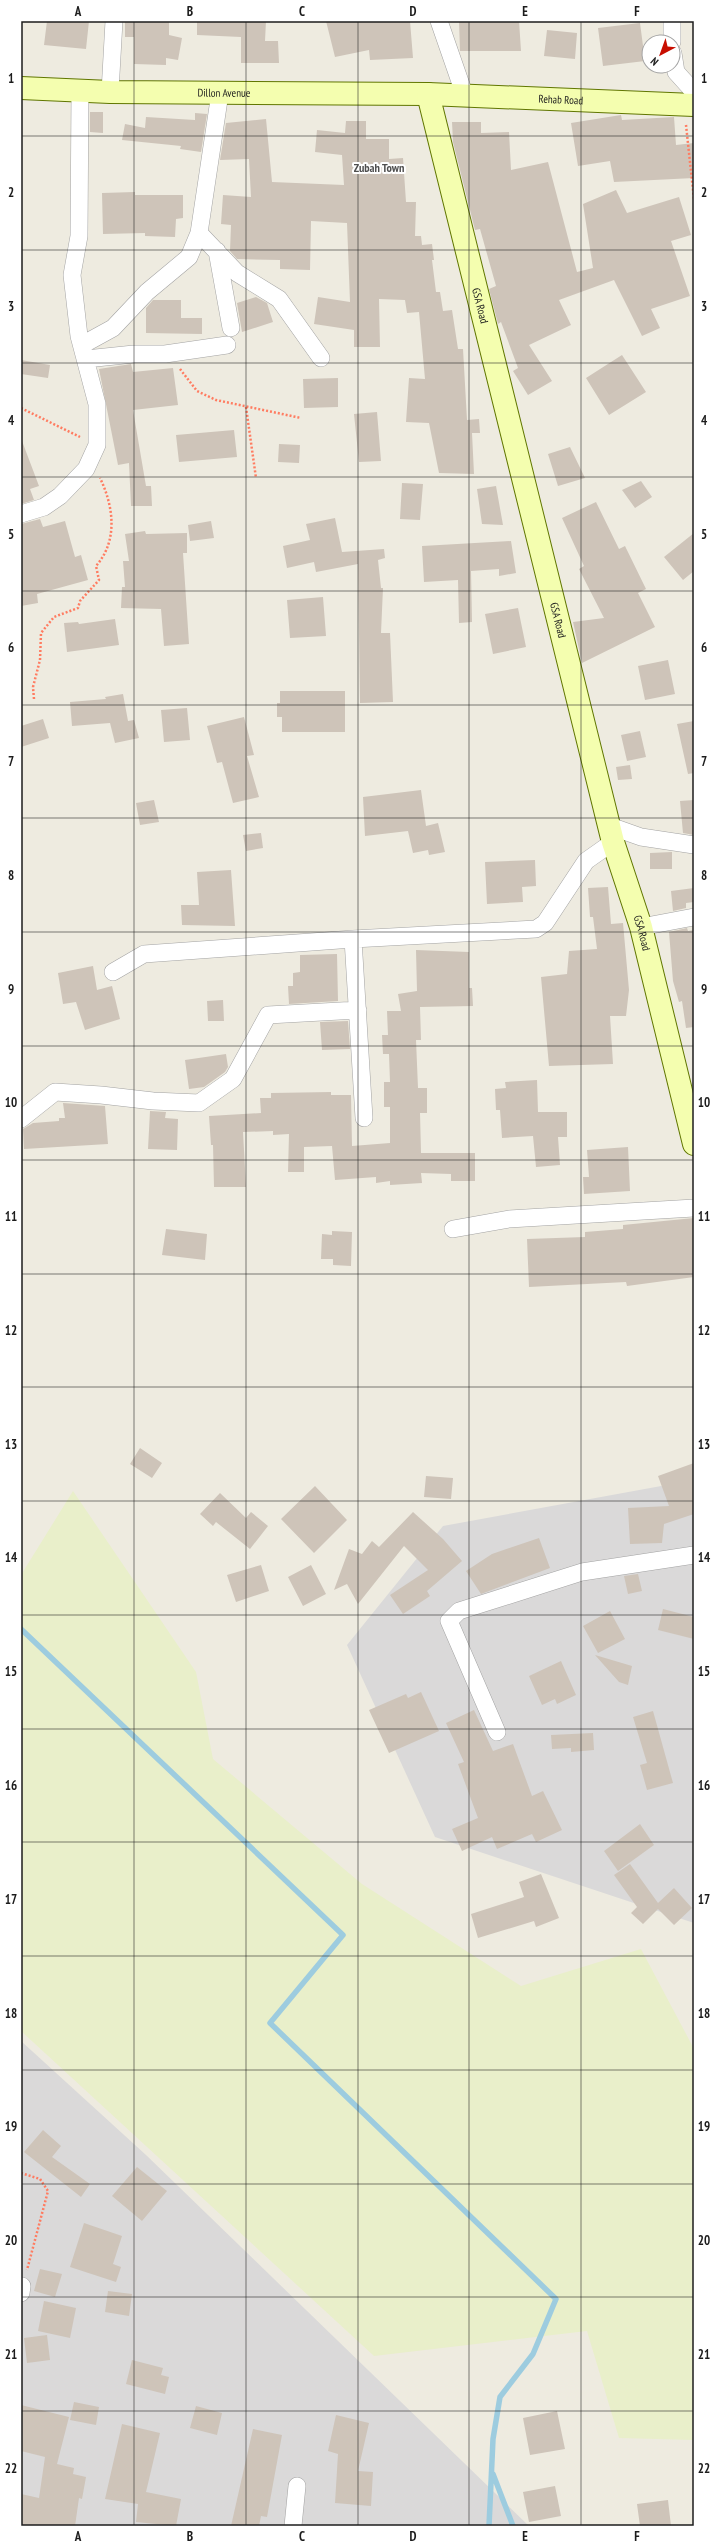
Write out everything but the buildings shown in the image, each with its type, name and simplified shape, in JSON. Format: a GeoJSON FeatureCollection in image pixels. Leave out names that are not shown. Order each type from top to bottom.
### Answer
{"type":"FeatureCollection","features":[{"type":"Feature","properties":{"kind":"street"},"geometry":{"type":"LineString","coordinates":[[110,92],[114,21]]}},
{"type":"Feature","properties":{"kind":"street"},"geometry":{"type":"LineString","coordinates":[[439,21],[465,96]]}},
{"type":"Feature","properties":{"kind":"street"},"geometry":{"type":"LineString","coordinates":[[672,21],[672,34]]}},
{"type":"Feature","properties":{"kind":"street"},"geometry":{"type":"LineString","coordinates":[[678,74],[694,92]]}},
{"type":"Feature","properties":{"kind":"street","name":"Dillon Avenue"},"geometry":{"type":"LineString","coordinates":[[21,88],[110,92],[428,94]]}},
{"type":"Feature","properties":{"kind":"street"},"geometry":{"type":"LineString","coordinates":[[21,514],[44,507],[60,496],[86,469],[97,445],[97,404],[84,352],[72,275],[79,236],[80,90]]}},
{"type":"Feature","properties":{"kind":"street"},"geometry":{"type":"LineString","coordinates":[[84,352],[113,328],[147,292],[189,257],[199,233],[220,93]]}},
{"type":"Feature","properties":{"kind":"street","name":"Rehab Road"},"geometry":{"type":"LineString","coordinates":[[428,94],[690,113]]}},
{"type":"Feature","properties":{"kind":"street","name":"GSA Road"},"geometry":{"type":"LineString","coordinates":[[428,94],[612,834],[641,927],[694,1144]]}},
{"type":"Feature","properties":{"kind":"street"},"geometry":{"type":"LineString","coordinates":[[199,233],[217,250],[237,273],[279,298],[321,358]]}},
{"type":"Feature","properties":{"kind":"street"},"geometry":{"type":"LineString","coordinates":[[217,250],[231,328]]}},
{"type":"Feature","properties":{"kind":"street"},"geometry":{"type":"LineString","coordinates":[[84,352],[165,354],[227,345]]}},
{"type":"Feature","properties":{"kind":"street"},"geometry":{"type":"LineString","coordinates":[[113,972],[144,954],[353,939],[536,929],[545,924],[586,861],[612,834],[694,845]]}},
{"type":"Feature","properties":{"kind":"street"},"geometry":{"type":"LineString","coordinates":[[641,927],[694,917]]}},
{"type":"Feature","properties":{"kind":"street"},"geometry":{"type":"LineString","coordinates":[[353,939],[364,1118]]}},
{"type":"Feature","properties":{"kind":"street"},"geometry":{"type":"LineString","coordinates":[[21,1119],[55,1092],[101,1095],[153,1102],[199,1103],[233,1079],[268,1015],[358,1010]]}},
{"type":"Feature","properties":{"kind":"street"},"geometry":{"type":"LineString","coordinates":[[453,1228],[509,1219],[694,1208]]}},
{"type":"Feature","properties":{"kind":"street"},"geometry":{"type":"LineString","coordinates":[[497,1732],[449,1621],[459,1611],[582,1572],[694,1555]]}},
{"type":"Feature","properties":{"kind":"street"},"geometry":{"type":"LineString","coordinates":[[293,2526],[297,2486]]}},
{"type":"Feature","properties":{"kind":"path"},"geometry":{"type":"LineString","coordinates":[[690,113],[694,199]]}},
{"type":"Feature","properties":{"kind":"path"},"geometry":{"type":"LineString","coordinates":[[165,354],[197,391],[216,400],[301,418]]}},
{"type":"Feature","properties":{"kind":"path"},"geometry":{"type":"LineString","coordinates":[[246,407],[256,478]]}},
{"type":"Feature","properties":{"kind":"path"},"geometry":{"type":"LineString","coordinates":[[21,408],[97,445]]}},
{"type":"Feature","properties":{"kind":"path"},"geometry":{"type":"LineString","coordinates":[[34,699],[33,687],[40,660],[39,649],[41,633],[54,617],[78,608],[80,602],[99,580],[96,566],[109,547],[112,529],[107,493],[96,473]]}},
{"type":"Feature","properties":{"kind":"path"},"geometry":{"type":"LineString","coordinates":[[21,2173],[40,2178],[48,2191],[22,2290]]}},
{"type":"Feature","properties":{"kind":"shaded area"},"geometry":{"type":"Polygon","coordinates":[[[694,1480],[694,1923],[435,1837],[347,1645],[443,1526],[694,1480]]]}},
{"type":"Feature","properties":{"kind":"shaded area"},"geometry":{"type":"Polygon","coordinates":[[[21,2041],[146,2155],[529,2526],[21,2526],[21,2041]]]}},
{"type":"Feature","properties":{"kind":"green space"},"geometry":{"type":"Polygon","coordinates":[[[73,1491],[196,1672],[213,1759],[362,1884],[521,1986],[641,1949],[694,2049],[694,2440],[619,2438],[587,2331],[374,2356],[21,2031],[21,1575],[73,1491]]]}},
{"type":"Feature","properties":{"kind":"waterway"},"geometry":{"type":"LineString","coordinates":[[21,1629],[343,1935],[270,2023],[556,2299],[533,2354],[500,2397],[493,2439],[489,2526]]}},
{"type":"Feature","properties":{"kind":"waterway"},"geometry":{"type":"LineString","coordinates":[[493,2474],[513,2526]]}},
{"type":"Feature","properties":{"kind":"district","name":"Zubah Town"},"geometry":{"type":"Point","coordinates":[379,168]}}]}
